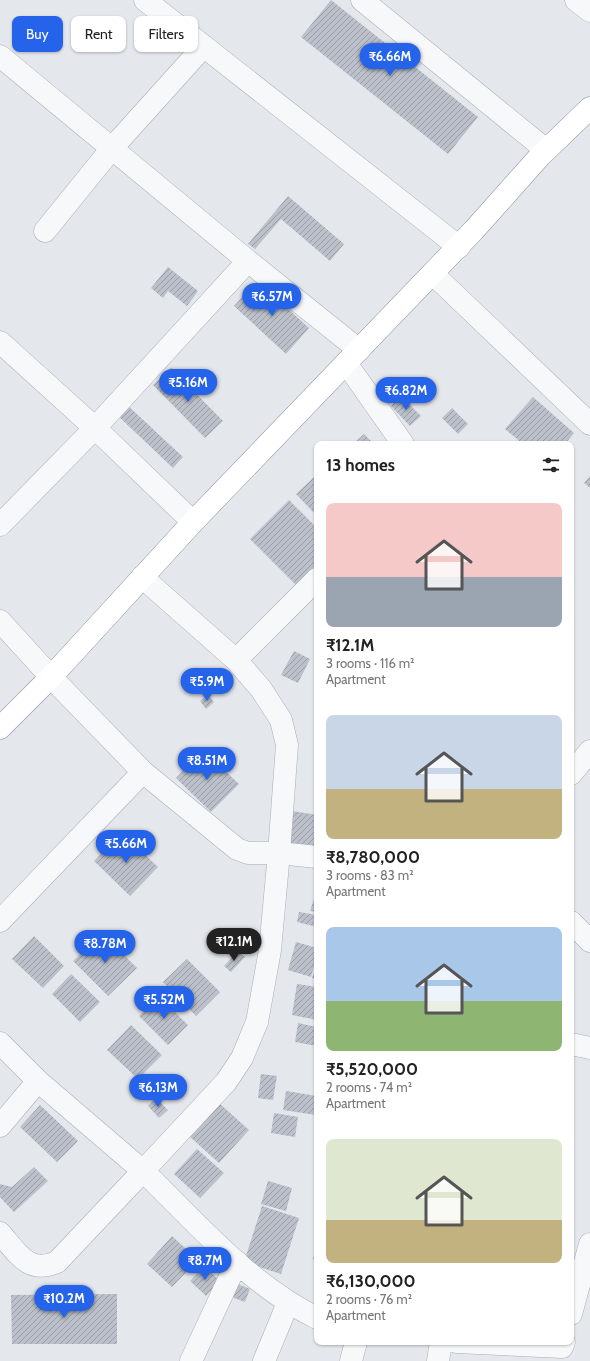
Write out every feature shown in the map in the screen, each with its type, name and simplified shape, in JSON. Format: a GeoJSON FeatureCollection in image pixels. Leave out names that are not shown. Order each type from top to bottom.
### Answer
{"type":"FeatureCollection","features":[{"type":"Feature","properties":{"kind":"highway"},"geometry":{"type":"LineString","coordinates":[[0,728],[51,677],[193,522],[459,247],[546,150],[590,108]]}},
{"type":"Feature","properties":{"kind":"street"},"geometry":{"type":"LineString","coordinates":[[145,0],[459,247]]}},
{"type":"Feature","properties":{"kind":"street"},"geometry":{"type":"LineString","coordinates":[[362,0],[546,150]]}},
{"type":"Feature","properties":{"kind":"street"},"geometry":{"type":"LineString","coordinates":[[576,0],[590,11]]}},
{"type":"Feature","properties":{"kind":"street"},"geometry":{"type":"LineString","coordinates":[[45,231],[113,147],[204,46]]}},
{"type":"Feature","properties":{"kind":"street"},"geometry":{"type":"LineString","coordinates":[[0,56],[113,147],[248,261],[352,357],[401,441]]}},
{"type":"Feature","properties":{"kind":"street"},"geometry":{"type":"LineString","coordinates":[[0,525],[95,428],[248,261]]}},
{"type":"Feature","properties":{"kind":"street"},"geometry":{"type":"LineString","coordinates":[[433,274],[590,424]]}},
{"type":"Feature","properties":{"kind":"street"},"geometry":{"type":"LineString","coordinates":[[0,342],[95,428],[193,522]]}},
{"type":"Feature","properties":{"kind":"street"},"geometry":{"type":"LineString","coordinates":[[0,1233],[28,1264],[37,1267],[47,1266],[57,1262],[226,1082],[242,1058],[257,1022],[270,950],[279,853],[287,745],[282,720],[261,689],[236,660],[142,577]]}},
{"type":"Feature","properties":{"kind":"street"},"geometry":{"type":"LineString","coordinates":[[236,660],[314,582]]}},
{"type":"Feature","properties":{"kind":"street"},"geometry":{"type":"LineString","coordinates":[[0,621],[51,677],[143,772],[236,849],[248,853],[279,853],[314,857]]}},
{"type":"Feature","properties":{"kind":"street"},"geometry":{"type":"LineString","coordinates":[[574,770],[590,751]]}},
{"type":"Feature","properties":{"kind":"street"},"geometry":{"type":"LineString","coordinates":[[0,921],[143,772]]}},
{"type":"Feature","properties":{"kind":"street"},"geometry":{"type":"LineString","coordinates":[[574,925],[590,941]]}},
{"type":"Feature","properties":{"kind":"street"},"geometry":{"type":"LineString","coordinates":[[0,1043],[38,1081],[143,1172],[237,1262],[288,1303],[314,1316]]}},
{"type":"Feature","properties":{"kind":"street"},"geometry":{"type":"LineString","coordinates":[[574,1045],[590,1048]]}},
{"type":"Feature","properties":{"kind":"street"},"geometry":{"type":"LineString","coordinates":[[0,1126],[38,1081]]}},
{"type":"Feature","properties":{"kind":"street"},"geometry":{"type":"LineString","coordinates":[[574,1303],[590,1244]]}},
{"type":"Feature","properties":{"kind":"street"},"geometry":{"type":"LineString","coordinates":[[191,1361],[237,1262]]}},
{"type":"Feature","properties":{"kind":"street"},"geometry":{"type":"LineString","coordinates":[[264,1361],[288,1303]]}},
{"type":"Feature","properties":{"kind":"street"},"geometry":{"type":"LineString","coordinates":[[351,1361],[355,1345]]}},
{"type":"Feature","properties":{"kind":"street"},"geometry":{"type":"LineString","coordinates":[[438,1361],[441,1345]]}},
{"type":"Feature","properties":{"kind":"street"},"geometry":{"type":"LineString","coordinates":[[496,1345],[562,1350]]}},
{"type":"Feature","properties":{"kind":"building"},"geometry":{"type":"Polygon","coordinates":[[[331,0],[478,117],[448,154],[301,37],[331,0]]]}},
{"type":"Feature","properties":{"kind":"building"},"geometry":{"type":"Polygon","coordinates":[[[288,196],[344,244],[330,261],[281,219],[255,249],[248,244],[288,196]]]}},
{"type":"Feature","properties":{"kind":"building"},"geometry":{"type":"Polygon","coordinates":[[[168,267],[198,291],[187,306],[168,291],[163,298],[151,288],[168,267]]]}},
{"type":"Feature","properties":{"kind":"building"},"geometry":{"type":"Polygon","coordinates":[[[257,281],[309,328],[286,354],[234,306],[257,281]]]}},
{"type":"Feature","properties":{"kind":"building"},"geometry":{"type":"Polygon","coordinates":[[[171,368],[223,421],[205,438],[153,385],[171,368]]]}},
{"type":"Feature","properties":{"kind":"building"},"geometry":{"type":"Polygon","coordinates":[[[401,396],[421,416],[410,426],[391,406],[401,396]]]}},
{"type":"Feature","properties":{"kind":"building"},"geometry":{"type":"Polygon","coordinates":[[[533,397],[574,433],[567,441],[519,441],[505,429],[533,397]]]}},
{"type":"Feature","properties":{"kind":"building"},"geometry":{"type":"Polygon","coordinates":[[[125,403],[183,457],[173,468],[116,414],[125,403]]]}},
{"type":"Feature","properties":{"kind":"building"},"geometry":{"type":"Polygon","coordinates":[[[452,408],[468,424],[458,434],[442,418],[452,408]]]}},
{"type":"Feature","properties":{"kind":"building"},"geometry":{"type":"Polygon","coordinates":[[[364,434],[371,441],[356,441],[364,434]]]}},
{"type":"Feature","properties":{"kind":"building"},"geometry":{"type":"Polygon","coordinates":[[[590,476],[590,488],[584,483],[590,476]]]}},
{"type":"Feature","properties":{"kind":"building"},"geometry":{"type":"Polygon","coordinates":[[[314,477],[314,513],[296,494],[314,477]]]}},
{"type":"Feature","properties":{"kind":"building"},"geometry":{"type":"Polygon","coordinates":[[[289,500],[314,525],[314,572],[298,587],[250,539],[289,500]]]}},
{"type":"Feature","properties":{"kind":"building"},"geometry":{"type":"Polygon","coordinates":[[[294,651],[310,659],[298,683],[281,675],[294,651]]]}},
{"type":"Feature","properties":{"kind":"building"},"geometry":{"type":"Polygon","coordinates":[[[208,695],[214,702],[206,709],[200,701],[208,695]]]}},
{"type":"Feature","properties":{"kind":"building"},"geometry":{"type":"Polygon","coordinates":[[[203,750],[239,784],[211,812],[176,778],[203,750]]]}},
{"type":"Feature","properties":{"kind":"building"},"geometry":{"type":"Polygon","coordinates":[[[292,811],[314,815],[314,850],[287,845],[292,811]]]}},
{"type":"Feature","properties":{"kind":"building"},"geometry":{"type":"Polygon","coordinates":[[[121,832],[158,867],[130,896],[94,861],[121,832]]]}},
{"type":"Feature","properties":{"kind":"building"},"geometry":{"type":"Polygon","coordinates":[[[314,899],[314,912],[310,911],[314,899]]]}},
{"type":"Feature","properties":{"kind":"building"},"geometry":{"type":"Polygon","coordinates":[[[299,912],[314,914],[314,926],[297,922],[299,912]]]}},
{"type":"Feature","properties":{"kind":"building"},"geometry":{"type":"Polygon","coordinates":[[[102,933],[137,968],[108,996],[73,961],[102,933]]]}},
{"type":"Feature","properties":{"kind":"building"},"geometry":{"type":"Polygon","coordinates":[[[34,936],[64,966],[43,988],[12,959],[34,936]]]}},
{"type":"Feature","properties":{"kind":"building"},"geometry":{"type":"Polygon","coordinates":[[[296,942],[314,947],[314,966],[311,977],[288,970],[296,942]]]}},
{"type":"Feature","properties":{"kind":"building"},"geometry":{"type":"Polygon","coordinates":[[[238,951],[245,957],[231,972],[224,966],[238,951]]]}},
{"type":"Feature","properties":{"kind":"building"},"geometry":{"type":"Polygon","coordinates":[[[187,959],[220,992],[196,1016],[163,982],[187,959]]]}},
{"type":"Feature","properties":{"kind":"building"},"geometry":{"type":"Polygon","coordinates":[[[71,974],[100,1002],[80,1022],[52,994],[71,974]]]}},
{"type":"Feature","properties":{"kind":"building"},"geometry":{"type":"Polygon","coordinates":[[[297,984],[314,987],[314,1019],[292,1015],[297,984]]]}},
{"type":"Feature","properties":{"kind":"building"},"geometry":{"type":"Polygon","coordinates":[[[159,996],[188,1025],[168,1045],[139,1016],[159,996]]]}},
{"type":"Feature","properties":{"kind":"building"},"geometry":{"type":"Polygon","coordinates":[[[298,1023],[314,1026],[314,1045],[295,1042],[298,1023]]]}},
{"type":"Feature","properties":{"kind":"building"},"geometry":{"type":"Polygon","coordinates":[[[131,1025],[162,1055],[138,1079],[107,1050],[131,1025]]]}},
{"type":"Feature","properties":{"kind":"building"},"geometry":{"type":"Polygon","coordinates":[[[261,1074],[277,1076],[273,1100],[258,1098],[261,1074]]]}},
{"type":"Feature","properties":{"kind":"building"},"geometry":{"type":"Polygon","coordinates":[[[286,1091],[314,1096],[314,1115],[283,1110],[286,1091]]]}},
{"type":"Feature","properties":{"kind":"building"},"geometry":{"type":"Polygon","coordinates":[[[156,1098],[168,1110],[159,1118],[148,1106],[156,1098]]]}},
{"type":"Feature","properties":{"kind":"building"},"geometry":{"type":"Polygon","coordinates":[[[219,1103],[249,1130],[219,1163],[189,1136],[219,1103]]]}},
{"type":"Feature","properties":{"kind":"building"},"geometry":{"type":"Polygon","coordinates":[[[40,1105],[78,1141],[57,1162],[20,1127],[40,1105]]]}},
{"type":"Feature","properties":{"kind":"building"},"geometry":{"type":"Polygon","coordinates":[[[274,1113],[298,1117],[295,1137],[271,1133],[274,1113]]]}},
{"type":"Feature","properties":{"kind":"building"},"geometry":{"type":"Polygon","coordinates":[[[197,1149],[224,1173],[200,1198],[174,1174],[197,1149]]]}},
{"type":"Feature","properties":{"kind":"building"},"geometry":{"type":"Polygon","coordinates":[[[34,1167],[48,1181],[14,1212],[0,1197],[0,1184],[12,1187],[34,1167]]]}},
{"type":"Feature","properties":{"kind":"building"},"geometry":{"type":"Polygon","coordinates":[[[268,1181],[292,1188],[286,1211],[261,1204],[268,1181]]]}},
{"type":"Feature","properties":{"kind":"building"},"geometry":{"type":"Polygon","coordinates":[[[262,1206],[299,1218],[281,1274],[244,1262],[262,1206]]]}},
{"type":"Feature","properties":{"kind":"building"},"geometry":{"type":"Polygon","coordinates":[[[172,1236],[198,1260],[172,1287],[147,1264],[172,1236]]]}},
{"type":"Feature","properties":{"kind":"building"},"geometry":{"type":"Polygon","coordinates":[[[204,1266],[220,1281],[206,1296],[190,1281],[204,1266]]]}},
{"type":"Feature","properties":{"kind":"building"},"geometry":{"type":"Polygon","coordinates":[[[235,1283],[250,1289],[245,1302],[229,1296],[235,1283]]]}},
{"type":"Feature","properties":{"kind":"building"},"geometry":{"type":"Polygon","coordinates":[[[117,1294],[117,1344],[12,1344],[11,1295],[117,1294]]]}}]}
